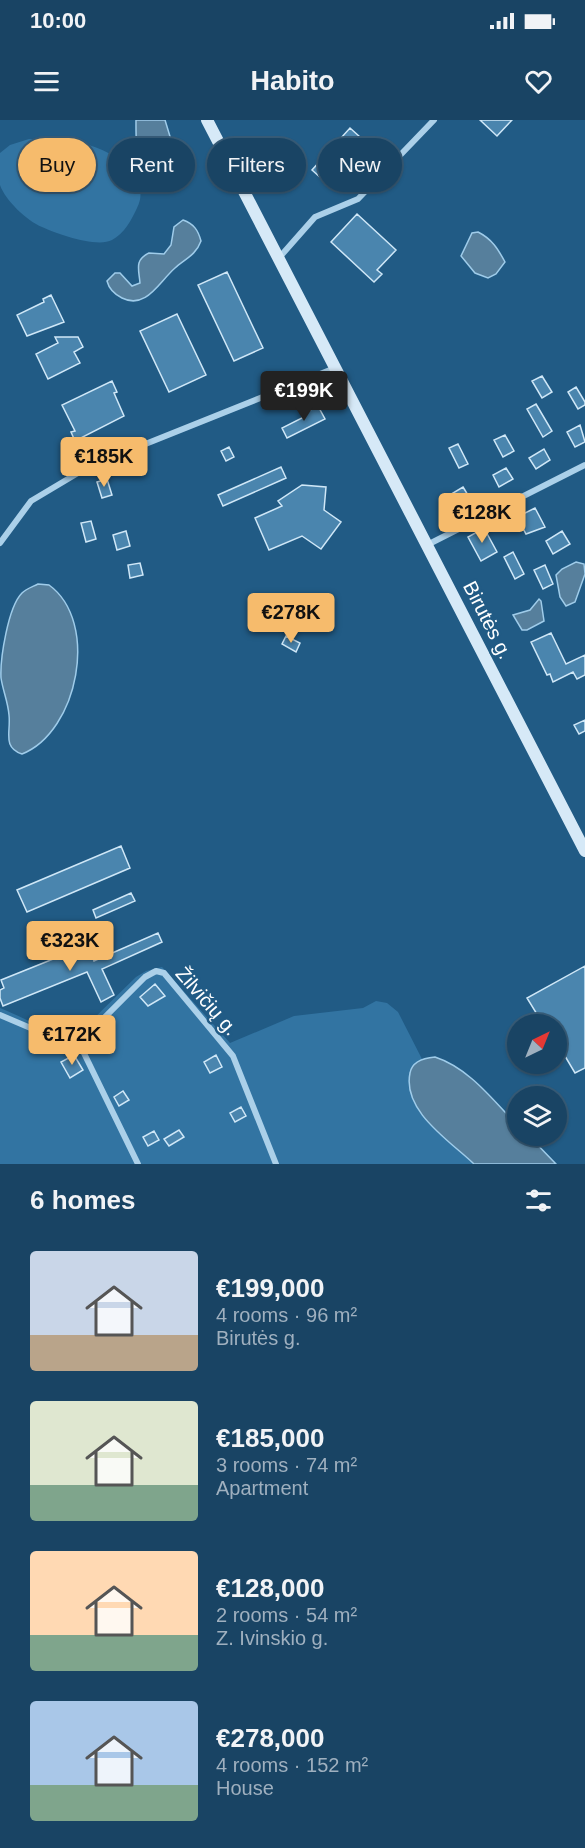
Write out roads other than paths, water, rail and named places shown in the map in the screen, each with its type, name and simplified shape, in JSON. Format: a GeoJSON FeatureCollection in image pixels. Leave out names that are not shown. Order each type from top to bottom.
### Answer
{"type":"FeatureCollection","features":[{"type":"Feature","properties":{"kind":"main road","name":"Birutės g."},"geometry":{"type":"LineString","coordinates":[[207,120],[585,851]]}},
{"type":"Feature","properties":{"kind":"street"},"geometry":{"type":"LineString","coordinates":[[278,259],[315,217],[358,199],[434,120]]}},
{"type":"Feature","properties":{"kind":"street"},"geometry":{"type":"LineString","coordinates":[[0,543],[31,501],[88,467],[336,368]]}},
{"type":"Feature","properties":{"kind":"street"},"geometry":{"type":"LineString","coordinates":[[427,545],[585,465]]}},
{"type":"Feature","properties":{"kind":"street","name":"Žilvičių g."},"geometry":{"type":"LineString","coordinates":[[79,1043],[145,977],[156,971],[164,974],[233,1056],[276,1164]]}},
{"type":"Feature","properties":{"kind":"street"},"geometry":{"type":"LineString","coordinates":[[0,1015],[61,1041],[79,1043],[138,1164]]}}]}
